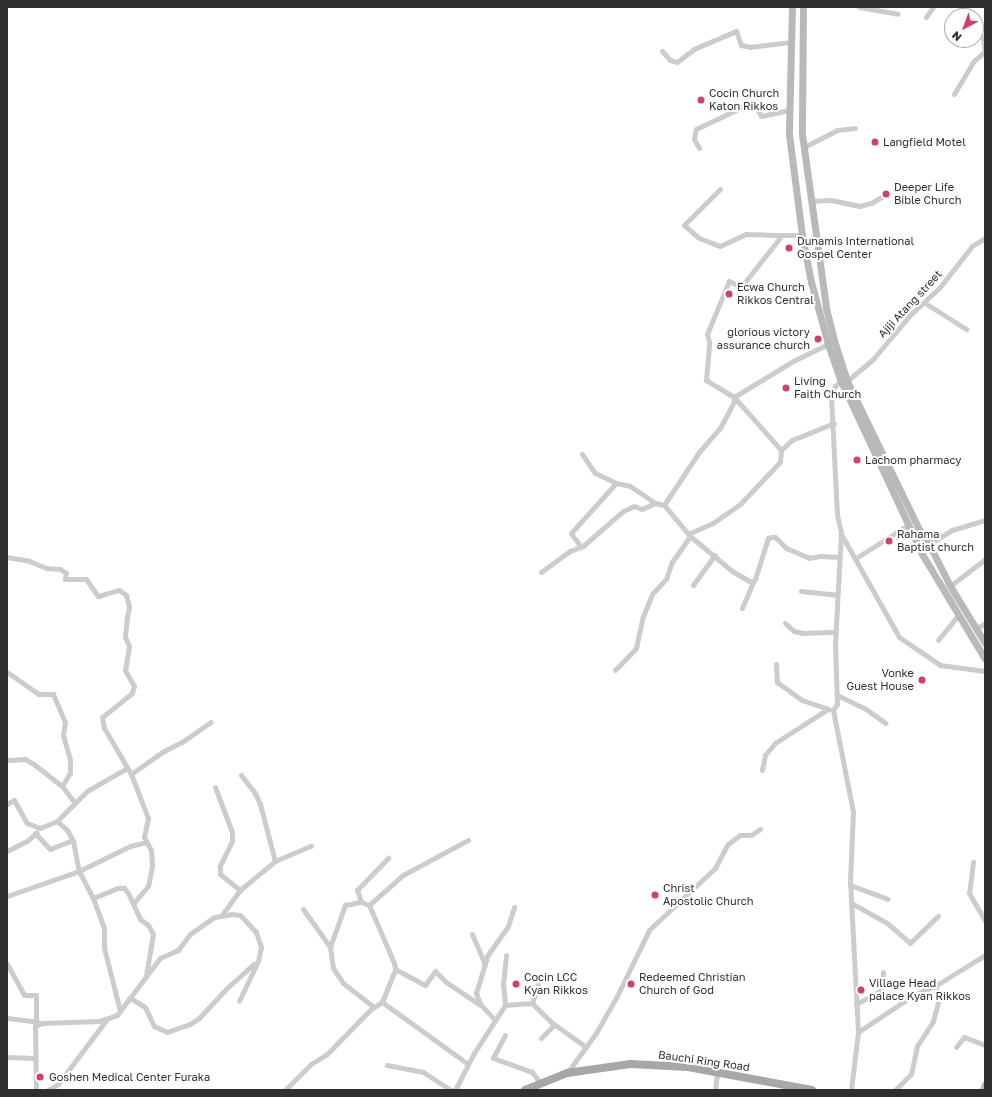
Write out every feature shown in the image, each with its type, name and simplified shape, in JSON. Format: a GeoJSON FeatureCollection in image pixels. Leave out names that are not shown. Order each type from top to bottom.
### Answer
{"type":"FeatureCollection","features":[{"type":"Feature","properties":{"kind":"main road"},"geometry":{"type":"LineString","coordinates":[[792,7],[789,134],[802,235],[811,282],[828,344],[908,525],[958,615],[985,659]]}},
{"type":"Feature","properties":{"kind":"main road"},"geometry":{"type":"LineString","coordinates":[[804,7],[801,124],[826,308],[844,381],[918,529],[929,544],[950,586],[985,643]]}},
{"type":"Feature","properties":{"kind":"main road","name":"Bauchi Ring Road"},"geometry":{"type":"LineString","coordinates":[[525,1090],[567,1073],[630,1064],[688,1068],[812,1090]]}},
{"type":"Feature","properties":{"kind":"main road"},"geometry":{"type":"LineString","coordinates":[[983,1090],[985,1084]]}},
{"type":"Feature","properties":{"kind":"street"},"geometry":{"type":"LineString","coordinates":[[859,7],[898,14]]}},
{"type":"Feature","properties":{"kind":"street"},"geometry":{"type":"LineString","coordinates":[[926,17],[933,7]]}},
{"type":"Feature","properties":{"kind":"street"},"geometry":{"type":"LineString","coordinates":[[662,51],[670,60],[677,62],[694,49],[736,31],[741,45],[750,47],[791,42]]}},
{"type":"Feature","properties":{"kind":"street"},"geometry":{"type":"LineString","coordinates":[[954,94],[974,61],[984,53]]}},
{"type":"Feature","properties":{"kind":"street"},"geometry":{"type":"LineString","coordinates":[[699,148],[694,139],[696,128],[753,102],[761,116],[790,110]]}},
{"type":"Feature","properties":{"kind":"street"},"geometry":{"type":"LineString","coordinates":[[804,147],[837,130],[855,128]]}},
{"type":"Feature","properties":{"kind":"street"},"geometry":{"type":"LineString","coordinates":[[720,189],[684,225],[699,238],[720,246],[746,234],[802,235]]}},
{"type":"Feature","properties":{"kind":"street"},"geometry":{"type":"LineString","coordinates":[[811,201],[831,200],[859,206],[871,203],[883,196]]}},
{"type":"Feature","properties":{"kind":"street"},"geometry":{"type":"LineString","coordinates":[[781,450],[734,397],[706,380],[709,342],[707,334],[729,281],[741,287],[782,235]]}},
{"type":"Feature","properties":{"kind":"street","name":"Ajiji Atang street"},"geometry":{"type":"LineString","coordinates":[[841,533],[837,515],[834,423],[831,396],[835,386],[874,358],[910,315],[925,303],[972,246],[985,241]]}},
{"type":"Feature","properties":{"kind":"street"},"geometry":{"type":"LineString","coordinates":[[925,303],[966,329]]}},
{"type":"Feature","properties":{"kind":"street"},"geometry":{"type":"LineString","coordinates":[[734,397],[793,361],[828,344]]}},
{"type":"Feature","properties":{"kind":"street"},"geometry":{"type":"LineString","coordinates":[[664,505],[698,452],[720,428],[734,402],[734,397]]}},
{"type":"Feature","properties":{"kind":"street"},"geometry":{"type":"LineString","coordinates":[[615,670],[636,648],[642,618],[652,594],[666,579],[672,562],[689,535],[713,523],[740,504],[780,462],[781,450],[792,440],[834,423]]}},
{"type":"Feature","properties":{"kind":"street"},"geometry":{"type":"LineString","coordinates":[[582,454],[595,473],[616,483],[630,486],[655,503],[664,505],[689,535],[715,555],[732,571],[753,582]]}},
{"type":"Feature","properties":{"kind":"street"},"geometry":{"type":"LineString","coordinates":[[581,547],[571,533],[616,483]]}},
{"type":"Feature","properties":{"kind":"street"},"geometry":{"type":"LineString","coordinates":[[541,572],[570,551],[581,547],[623,511],[634,506],[642,509],[655,503]]}},
{"type":"Feature","properties":{"kind":"street"},"geometry":{"type":"LineString","coordinates":[[929,544],[952,530],[985,520]]}},
{"type":"Feature","properties":{"kind":"street"},"geometry":{"type":"LineString","coordinates":[[856,558],[908,525]]}},
{"type":"Feature","properties":{"kind":"street"},"geometry":{"type":"LineString","coordinates":[[762,770],[765,755],[775,743],[837,704],[836,632],[841,533]]}},
{"type":"Feature","properties":{"kind":"street"},"geometry":{"type":"LineString","coordinates":[[841,533],[899,636],[940,665],[985,671]]}},
{"type":"Feature","properties":{"kind":"street"},"geometry":{"type":"LineString","coordinates":[[742,608],[753,582],[768,538],[775,537],[786,548],[809,558],[839,557]]}},
{"type":"Feature","properties":{"kind":"street"},"geometry":{"type":"LineString","coordinates":[[693,585],[715,555]]}},
{"type":"Feature","properties":{"kind":"street"},"geometry":{"type":"LineString","coordinates":[[7,557],[30,561],[46,568],[60,568],[66,573],[65,579],[86,579],[98,596],[119,590],[126,596],[129,607],[126,617],[125,638],[129,646],[126,670],[134,686],[132,693],[102,717],[104,728],[131,774],[148,818],[144,837],[151,850],[152,866],[148,886],[133,904]]}},
{"type":"Feature","properties":{"kind":"street"},"geometry":{"type":"LineString","coordinates":[[950,586],[985,559]]}},
{"type":"Feature","properties":{"kind":"street"},"geometry":{"type":"LineString","coordinates":[[801,591],[837,595]]}},
{"type":"Feature","properties":{"kind":"street"},"geometry":{"type":"LineString","coordinates":[[938,640],[958,615]]}},
{"type":"Feature","properties":{"kind":"street"},"geometry":{"type":"LineString","coordinates":[[785,623],[794,631],[803,633],[836,632]]}},
{"type":"Feature","properties":{"kind":"street"},"geometry":{"type":"LineString","coordinates":[[976,629],[985,623]]}},
{"type":"Feature","properties":{"kind":"street"},"geometry":{"type":"LineString","coordinates":[[776,664],[777,682],[802,700],[831,709]]}},
{"type":"Feature","properties":{"kind":"street"},"geometry":{"type":"LineString","coordinates":[[7,672],[38,694],[53,694],[64,722],[63,735],[70,760],[70,773],[62,786]]}},
{"type":"Feature","properties":{"kind":"street"},"geometry":{"type":"LineString","coordinates":[[837,695],[866,709],[885,723]]}},
{"type":"Feature","properties":{"kind":"street"},"geometry":{"type":"LineString","coordinates":[[831,709],[853,812],[850,885],[858,1032],[851,1090]]}},
{"type":"Feature","properties":{"kind":"street"},"geometry":{"type":"LineString","coordinates":[[131,774],[162,752],[182,742],[211,722]]}},
{"type":"Feature","properties":{"kind":"street"},"geometry":{"type":"LineString","coordinates":[[8,760],[24,759],[62,786],[74,803]]}},
{"type":"Feature","properties":{"kind":"street"},"geometry":{"type":"LineString","coordinates":[[7,851],[35,833],[40,828],[57,822],[87,791],[127,768]]}},
{"type":"Feature","properties":{"kind":"street"},"geometry":{"type":"LineString","coordinates":[[241,775],[255,793],[260,804],[275,861]]}},
{"type":"Feature","properties":{"kind":"street"},"geometry":{"type":"LineString","coordinates":[[215,787],[232,832],[232,841],[220,866],[220,874],[240,890]]}},
{"type":"Feature","properties":{"kind":"street"},"geometry":{"type":"LineString","coordinates":[[7,804],[14,800],[27,824],[40,828]]}},
{"type":"Feature","properties":{"kind":"street"},"geometry":{"type":"LineString","coordinates":[[57,822],[72,840],[79,872],[93,898],[104,928],[104,948],[120,1011]]}},
{"type":"Feature","properties":{"kind":"street"},"geometry":{"type":"LineString","coordinates":[[567,1073],[586,1047],[618,996],[649,930],[714,868],[728,844],[740,835],[751,835],[760,829]]}},
{"type":"Feature","properties":{"kind":"street"},"geometry":{"type":"LineString","coordinates":[[35,833],[50,849],[72,840]]}},
{"type":"Feature","properties":{"kind":"street"},"geometry":{"type":"LineString","coordinates":[[369,906],[403,875],[468,840]]}},
{"type":"Feature","properties":{"kind":"street"},"geometry":{"type":"LineString","coordinates":[[7,896],[79,872],[130,846],[146,842]]}},
{"type":"Feature","properties":{"kind":"street"},"geometry":{"type":"LineString","coordinates":[[221,916],[240,890],[275,861],[311,846]]}},
{"type":"Feature","properties":{"kind":"street"},"geometry":{"type":"LineString","coordinates":[[361,902],[357,890],[388,858]]}},
{"type":"Feature","properties":{"kind":"street"},"geometry":{"type":"LineString","coordinates":[[973,862],[969,893],[985,922]]}},
{"type":"Feature","properties":{"kind":"street"},"geometry":{"type":"LineString","coordinates":[[850,885],[888,899]]}},
{"type":"Feature","properties":{"kind":"street"},"geometry":{"type":"LineString","coordinates":[[93,898],[124,888],[140,920],[148,925],[153,934],[146,977]]}},
{"type":"Feature","properties":{"kind":"street"},"geometry":{"type":"LineString","coordinates":[[330,947],[345,905],[361,902],[369,906],[395,969],[425,985],[435,971],[446,982],[480,1004],[495,1020]]}},
{"type":"Feature","properties":{"kind":"street"},"geometry":{"type":"LineString","coordinates":[[851,904],[886,923],[910,943],[938,916]]}},
{"type":"Feature","properties":{"kind":"street"},"geometry":{"type":"LineString","coordinates":[[480,1004],[476,993],[485,964],[497,939],[508,926],[514,907]]}},
{"type":"Feature","properties":{"kind":"street"},"geometry":{"type":"LineString","coordinates":[[303,909],[330,947],[333,968],[343,983],[374,1007]]}},
{"type":"Feature","properties":{"kind":"street"},"geometry":{"type":"LineString","coordinates":[[7,1018],[43,1023],[99,1022],[108,1018],[120,1011],[160,958],[178,950],[199,927],[221,916],[240,915],[256,932],[261,947],[258,961],[239,1001]]}},
{"type":"Feature","properties":{"kind":"street"},"geometry":{"type":"LineString","coordinates":[[472,934],[485,964]]}},
{"type":"Feature","properties":{"kind":"street"},"geometry":{"type":"LineString","coordinates":[[455,1090],[468,1064],[504,1005],[503,984],[506,955]]}},
{"type":"Feature","properties":{"kind":"street"},"geometry":{"type":"LineString","coordinates":[[858,1032],[915,994],[935,986],[985,955]]}},
{"type":"Feature","properties":{"kind":"street"},"geometry":{"type":"LineString","coordinates":[[130,998],[145,1007],[154,1026],[167,1032],[190,1024],[199,1018],[258,961]]}},
{"type":"Feature","properties":{"kind":"street"},"geometry":{"type":"LineString","coordinates":[[7,964],[24,994],[36,995],[36,1022]]}},
{"type":"Feature","properties":{"kind":"street"},"geometry":{"type":"LineString","coordinates":[[286,1090],[311,1064],[327,1054],[374,1007],[382,1002],[395,969]]}},
{"type":"Feature","properties":{"kind":"street"},"geometry":{"type":"LineString","coordinates":[[856,1004],[879,992],[883,986],[883,972]]}},
{"type":"Feature","properties":{"kind":"street"},"geometry":{"type":"LineString","coordinates":[[532,1003],[538,985]]}},
{"type":"Feature","properties":{"kind":"street"},"geometry":{"type":"LineString","coordinates":[[895,1090],[911,1074],[916,1046],[933,1020],[934,1008],[939,998],[935,986]]}},
{"type":"Feature","properties":{"kind":"street"},"geometry":{"type":"LineString","coordinates":[[382,1002],[468,1064]]}},
{"type":"Feature","properties":{"kind":"street"},"geometry":{"type":"LineString","coordinates":[[504,1005],[532,1003],[554,1025],[586,1047]]}},
{"type":"Feature","properties":{"kind":"street"},"geometry":{"type":"LineString","coordinates":[[48,1090],[58,1084],[108,1018]]}},
{"type":"Feature","properties":{"kind":"street"},"geometry":{"type":"LineString","coordinates":[[36,1090],[35,1026],[43,1023]]}},
{"type":"Feature","properties":{"kind":"street"},"geometry":{"type":"LineString","coordinates":[[541,1038],[554,1025]]}},
{"type":"Feature","properties":{"kind":"street"},"geometry":{"type":"LineString","coordinates":[[505,1035],[493,1058],[532,1072],[541,1084]]}},
{"type":"Feature","properties":{"kind":"street"},"geometry":{"type":"LineString","coordinates":[[956,1047],[964,1037],[985,1045]]}},
{"type":"Feature","properties":{"kind":"street"},"geometry":{"type":"LineString","coordinates":[[7,1058],[35,1058]]}},
{"type":"Feature","properties":{"kind":"street"},"geometry":{"type":"LineString","coordinates":[[387,1065],[423,1072],[451,1090]]}},
{"type":"Feature","properties":{"kind":"street"},"geometry":{"type":"LineString","coordinates":[[716,1090],[717,1073]]}},
{"type":"Feature","properties":{"kind":"place","name":"Cocin Church Katon Rikkos"},"geometry":{"type":"Point","coordinates":[701,100]}},
{"type":"Feature","properties":{"kind":"place","name":"Langfield Motel"},"geometry":{"type":"Point","coordinates":[875,142]}},
{"type":"Feature","properties":{"kind":"place","name":"Deeper Life Bible Church"},"geometry":{"type":"Point","coordinates":[886,194]}},
{"type":"Feature","properties":{"kind":"place","name":"Dunamis International Gospel Center"},"geometry":{"type":"Point","coordinates":[789,248]}},
{"type":"Feature","properties":{"kind":"place","name":"Ecwa Church Rikkos Central"},"geometry":{"type":"Point","coordinates":[729,294]}},
{"type":"Feature","properties":{"kind":"place","name":"glorious victory assurance church"},"geometry":{"type":"Point","coordinates":[818,339]}},
{"type":"Feature","properties":{"kind":"place","name":"Living Faith Church"},"geometry":{"type":"Point","coordinates":[786,388]}},
{"type":"Feature","properties":{"kind":"place","name":"Lachom pharmacy"},"geometry":{"type":"Point","coordinates":[857,460]}},
{"type":"Feature","properties":{"kind":"place","name":"Rahama Baptist church"},"geometry":{"type":"Point","coordinates":[889,541]}},
{"type":"Feature","properties":{"kind":"place","name":"Vonke Guest House"},"geometry":{"type":"Point","coordinates":[922,680]}},
{"type":"Feature","properties":{"kind":"place","name":"Christ Apostolic Church"},"geometry":{"type":"Point","coordinates":[655,895]}},
{"type":"Feature","properties":{"kind":"place","name":"Cocin LCC Kyan Rikkos"},"geometry":{"type":"Point","coordinates":[516,984]}},
{"type":"Feature","properties":{"kind":"place","name":"Redeemed Christian Church of God"},"geometry":{"type":"Point","coordinates":[631,984]}},
{"type":"Feature","properties":{"kind":"place","name":"Village Head palace Kyan Rikkos"},"geometry":{"type":"Point","coordinates":[861,990]}},
{"type":"Feature","properties":{"kind":"place","name":"Goshen Medical Center Furaka"},"geometry":{"type":"Point","coordinates":[40,1077]}}]}
